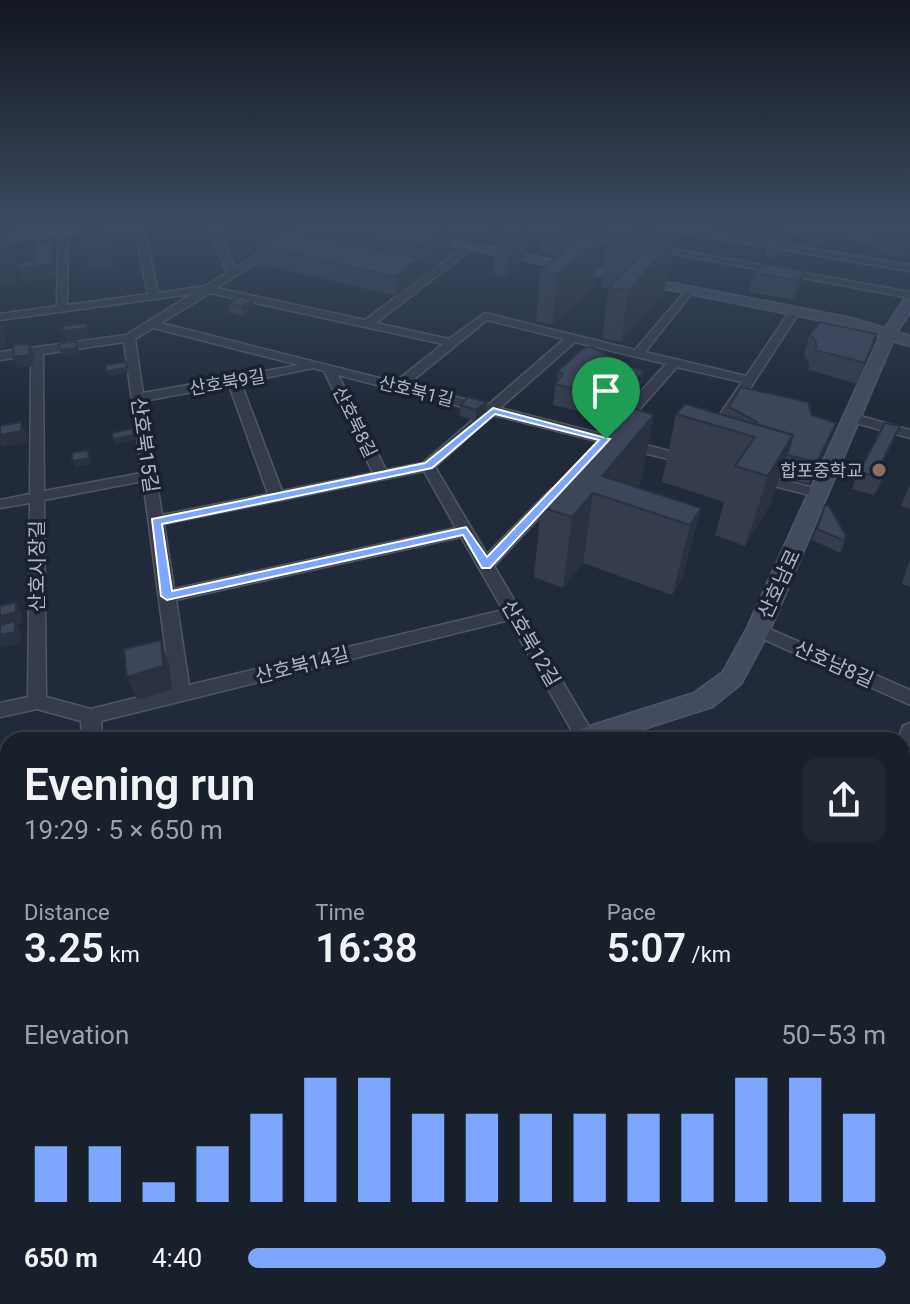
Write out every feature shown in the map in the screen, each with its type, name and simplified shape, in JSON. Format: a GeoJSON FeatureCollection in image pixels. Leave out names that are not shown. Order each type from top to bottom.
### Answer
{"type":"FeatureCollection","features":[{"type":"Feature","properties":{"kind":"main road"},"geometry":{"type":"LineString","coordinates":[[673,287],[851,322],[900,337]]}},
{"type":"Feature","properties":{"kind":"main road","name":"산호남로"},"geometry":{"type":"LineString","coordinates":[[605,732],[703,700],[732,678],[758,630],[821,494],[850,417],[900,337],[910,301]]}},
{"type":"Feature","properties":{"kind":"street"},"geometry":{"type":"LineString","coordinates":[[62,287],[62,309]]}},
{"type":"Feature","properties":{"kind":"street"},"geometry":{"type":"LineString","coordinates":[[152,287],[154,296]]}},
{"type":"Feature","properties":{"kind":"street"},"geometry":{"type":"LineString","coordinates":[[0,356],[129,338],[211,287]]}},
{"type":"Feature","properties":{"kind":"street"},"geometry":{"type":"LineString","coordinates":[[367,324],[416,287]]}},
{"type":"Feature","properties":{"kind":"street"},"geometry":{"type":"LineString","coordinates":[[866,287],[910,295]]}},
{"type":"Feature","properties":{"kind":"street"},"geometry":{"type":"LineString","coordinates":[[0,317],[208,289],[448,342]]}},
{"type":"Feature","properties":{"kind":"street"},"geometry":{"type":"LineString","coordinates":[[638,354],[689,290]]}},
{"type":"Feature","properties":{"kind":"street"},"geometry":{"type":"LineString","coordinates":[[398,386],[448,342],[485,316],[748,380],[792,316]]}},
{"type":"Feature","properties":{"kind":"street","name":"산호북1길"},"geometry":{"type":"LineString","coordinates":[[152,324],[703,464],[748,380]]}},
{"type":"Feature","properties":{"kind":"street"},"geometry":{"type":"LineString","coordinates":[[156,521],[428,466],[573,337]]}},
{"type":"Feature","properties":{"kind":"street","name":"산호북15길"},"geometry":{"type":"LineString","coordinates":[[129,338],[181,694]]}},
{"type":"Feature","properties":{"kind":"street","name":"산호시장길"},"geometry":{"type":"LineString","coordinates":[[37,351],[37,702]]}},
{"type":"Feature","properties":{"kind":"street"},"geometry":{"type":"LineString","coordinates":[[595,451],[674,363]]}},
{"type":"Feature","properties":{"kind":"street","name":"산호북9길"},"geometry":{"type":"LineString","coordinates":[[138,398],[323,367]]}},
{"type":"Feature","properties":{"kind":"street","name":"산호북8길"},"geometry":{"type":"LineString","coordinates":[[323,367],[381,475]]}},
{"type":"Feature","properties":{"kind":"street"},"geometry":{"type":"LineString","coordinates":[[234,381],[277,497]]}},
{"type":"Feature","properties":{"kind":"street"},"geometry":{"type":"LineString","coordinates":[[850,417],[910,434]]}},
{"type":"Feature","properties":{"kind":"street","name":"산호북12길"},"geometry":{"type":"LineString","coordinates":[[428,466],[579,732]]}},
{"type":"Feature","properties":{"kind":"street"},"geometry":{"type":"LineString","coordinates":[[737,472],[821,494]]}},
{"type":"Feature","properties":{"kind":"street"},"geometry":{"type":"LineString","coordinates":[[0,504],[149,476]]}},
{"type":"Feature","properties":{"kind":"street"},"geometry":{"type":"LineString","coordinates":[[486,565],[562,485]]}},
{"type":"Feature","properties":{"kind":"street"},"geometry":{"type":"LineString","coordinates":[[167,596],[466,531]]}},
{"type":"Feature","properties":{"kind":"street","name":"산호북14길"},"geometry":{"type":"LineString","coordinates":[[91,716],[513,613]]}},
{"type":"Feature","properties":{"kind":"street","name":"산호남8길"},"geometry":{"type":"LineString","coordinates":[[758,630],[910,698]]}},
{"type":"Feature","properties":{"kind":"street"},"geometry":{"type":"LineString","coordinates":[[0,710],[37,702],[91,716],[92,732]]}},
{"type":"Feature","properties":{"kind":"building"},"geometry":{"type":"Polygon","coordinates":[[[609,287],[632,287],[628,291],[609,287]]]}},
{"type":"Feature","properties":{"kind":"building"},"geometry":{"type":"Polygon","coordinates":[[[240,296],[253,300],[242,307],[228,303],[240,296]]]}},
{"type":"Feature","properties":{"kind":"building"},"geometry":{"type":"Polygon","coordinates":[[[820,322],[876,334],[865,363],[816,350],[816,342],[810,334],[820,322]]]}},
{"type":"Feature","properties":{"kind":"building"},"geometry":{"type":"Polygon","coordinates":[[[86,323],[87,328],[63,331],[63,326],[86,323]]]}},
{"type":"Feature","properties":{"kind":"building"},"geometry":{"type":"Polygon","coordinates":[[[76,341],[77,348],[60,350],[59,344],[76,341]]]}},
{"type":"Feature","properties":{"kind":"building"},"geometry":{"type":"Polygon","coordinates":[[[14,344],[30,345],[29,355],[13,357],[14,344]]]}},
{"type":"Feature","properties":{"kind":"building"},"geometry":{"type":"Polygon","coordinates":[[[591,347],[644,372],[618,399],[555,384],[563,374],[558,371],[582,349],[591,347]]]}},
{"type":"Feature","properties":{"kind":"building"},"geometry":{"type":"Polygon","coordinates":[[[126,362],[127,368],[106,371],[106,365],[126,362]]]}},
{"type":"Feature","properties":{"kind":"building"},"geometry":{"type":"Polygon","coordinates":[[[741,387],[808,402],[812,415],[836,423],[817,462],[787,455],[793,435],[756,424],[729,407],[741,387]]]}},
{"type":"Feature","properties":{"kind":"building"},"geometry":{"type":"Polygon","coordinates":[[[468,397],[487,402],[476,410],[460,405],[468,397]]]}},
{"type":"Feature","properties":{"kind":"building"},"geometry":{"type":"Polygon","coordinates":[[[685,404],[793,435],[768,476],[735,466],[755,437],[676,414],[685,404]]]}},
{"type":"Feature","properties":{"kind":"building"},"geometry":{"type":"Polygon","coordinates":[[[629,407],[654,415],[602,476],[701,508],[690,525],[593,493],[572,517],[541,507],[629,407]]]}},
{"type":"Feature","properties":{"kind":"building"},"geometry":{"type":"Polygon","coordinates":[[[21,422],[22,431],[0,435],[0,426],[21,422]]]}},
{"type":"Feature","properties":{"kind":"building"},"geometry":{"type":"Polygon","coordinates":[[[885,423],[900,426],[880,465],[889,467],[882,478],[859,472],[885,423]]]}},
{"type":"Feature","properties":{"kind":"building"},"geometry":{"type":"Polygon","coordinates":[[[132,429],[134,435],[113,439],[112,433],[132,429]]]}},
{"type":"Feature","properties":{"kind":"building"},"geometry":{"type":"Polygon","coordinates":[[[88,450],[89,458],[72,461],[72,453],[88,450]]]}},
{"type":"Feature","properties":{"kind":"building"},"geometry":{"type":"Polygon","coordinates":[[[825,505],[829,506],[845,534],[845,541],[817,529],[825,505]]]}},
{"type":"Feature","properties":{"kind":"building"},"geometry":{"type":"Polygon","coordinates":[[[16,602],[16,612],[0,616],[0,606],[16,602]]]}},
{"type":"Feature","properties":{"kind":"building"},"geometry":{"type":"Polygon","coordinates":[[[15,621],[15,632],[0,635],[0,625],[15,621]]]}},
{"type":"Feature","properties":{"kind":"building"},"geometry":{"type":"Polygon","coordinates":[[[161,640],[163,666],[127,677],[124,649],[161,640]]]}},
{"type":"Feature","properties":{"kind":"place","name":"합포중학교"},"geometry":{"type":"Point","coordinates":[879,470]}},
{"type":"Feature","properties":{"kind":"route"},"geometry":{"type":"LineString","coordinates":[[493,411],[606,439],[486,565],[466,531],[167,596],[156,521],[428,466],[493,411]]}}]}
